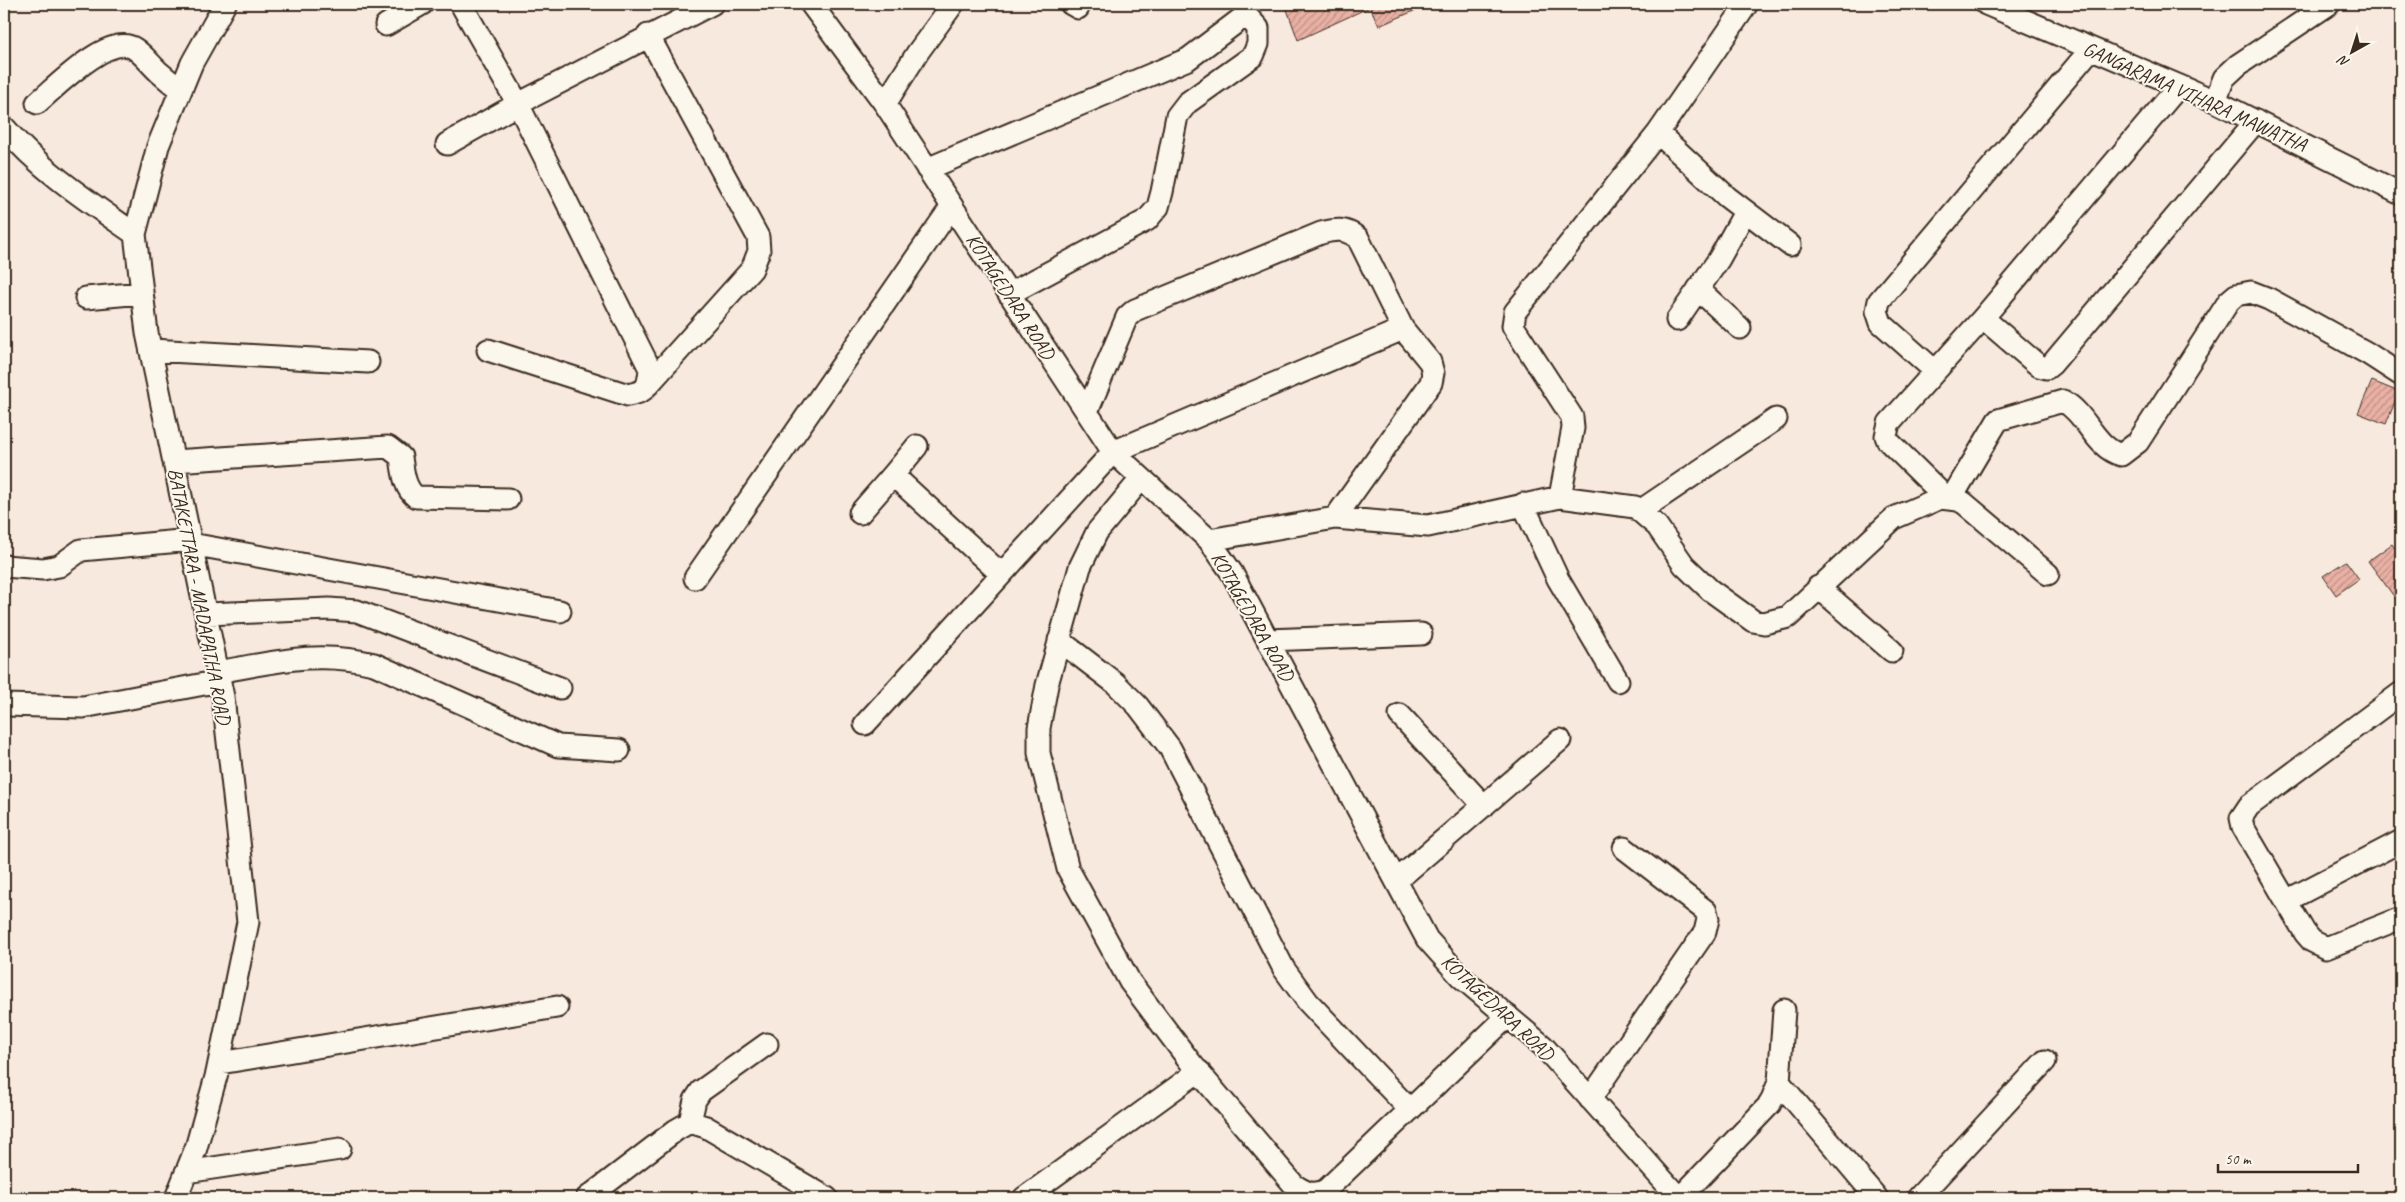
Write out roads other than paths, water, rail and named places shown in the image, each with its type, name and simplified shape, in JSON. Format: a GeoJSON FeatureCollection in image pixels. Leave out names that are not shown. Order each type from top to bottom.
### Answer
{"type":"FeatureCollection","features":[{"type":"Feature","properties":{"kind":"street","name":"BATAKETTARA - MADAPATHA ROAD"},"geometry":{"type":"LineString","coordinates":[[176,1198],[196,1148],[220,1063],[248,922],[219,676],[151,350],[135,234],[158,146],[192,64],[225,4]]}},
{"type":"Feature","properties":{"kind":"street"},"geometry":{"type":"LineString","coordinates":[[386,25],[422,4]]}},
{"type":"Feature","properties":{"kind":"street"},"geometry":{"type":"LineString","coordinates":[[461,4],[518,104],[650,369],[648,385]]}},
{"type":"Feature","properties":{"kind":"street"},"geometry":{"type":"LineString","coordinates":[[447,144],[648,35],[712,4]]}},
{"type":"Feature","properties":{"kind":"street","name":"KOTAGEDARA ROAD"},"geometry":{"type":"LineString","coordinates":[[811,4],[885,104],[1113,452],[1209,540],[1232,573],[1427,939],[1461,977],[1543,1046],[1680,1198]]}},
{"type":"Feature","properties":{"kind":"street"},"geometry":{"type":"LineString","coordinates":[[885,104],[918,52],[954,4]]}},
{"type":"Feature","properties":{"kind":"street"},"geometry":{"type":"LineString","coordinates":[[1560,497],[1573,428],[1572,418],[1513,326],[1515,312],[1658,133],[1747,4]]}},
{"type":"Feature","properties":{"kind":"street","name":"GANGARAMA VIHARA MAWATHA"},"geometry":{"type":"LineString","coordinates":[[1986,4],[2214,101],[2401,194]]}},
{"type":"Feature","properties":{"kind":"street"},"geometry":{"type":"LineString","coordinates":[[2214,101],[2224,78],[2238,65],[2329,4]]}},
{"type":"Feature","properties":{"kind":"street"},"geometry":{"type":"LineString","coordinates":[[927,169],[1188,59],[1246,14],[1258,28],[1258,44],[1253,56],[1187,103],[1177,116],[1158,207],[1147,220],[1009,294]]}},
{"type":"Feature","properties":{"kind":"street"},"geometry":{"type":"LineString","coordinates":[[488,350],[628,395],[641,393],[752,269],[759,251],[758,237],[648,35]]}},
{"type":"Feature","properties":{"kind":"street"},"geometry":{"type":"LineString","coordinates":[[37,103],[92,59],[108,48],[120,45],[134,48],[181,90]]}},
{"type":"Feature","properties":{"kind":"street"},"geometry":{"type":"LineString","coordinates":[[1935,372],[1881,323],[1877,311],[1879,301],[2091,49]]}},
{"type":"Feature","properties":{"kind":"street"},"geometry":{"type":"LineString","coordinates":[[2048,574],[1964,503],[1946,498],[1888,441],[1886,436],[1890,423],[1983,318],[2179,86]]}},
{"type":"Feature","properties":{"kind":"street"},"geometry":{"type":"LineString","coordinates":[[1983,318],[2039,366],[2047,368],[2256,121]]}},
{"type":"Feature","properties":{"kind":"street"},"geometry":{"type":"LineString","coordinates":[[4,127],[21,147],[69,188],[135,234]]}},
{"type":"Feature","properties":{"kind":"street"},"geometry":{"type":"LineString","coordinates":[[1658,133],[1745,212],[1790,245]]}},
{"type":"Feature","properties":{"kind":"street"},"geometry":{"type":"LineString","coordinates":[[695,578],[952,206]]}},
{"type":"Feature","properties":{"kind":"street"},"geometry":{"type":"LineString","coordinates":[[1677,320],[1719,259],[1745,212]]}},
{"type":"Feature","properties":{"kind":"street"},"geometry":{"type":"LineString","coordinates":[[1087,412],[1127,317],[1135,310],[1321,233],[1337,229],[1350,232],[1358,238],[1403,329],[1430,362],[1433,373],[1431,383],[1336,518]]}},
{"type":"Feature","properties":{"kind":"street"},"geometry":{"type":"LineString","coordinates":[[1698,289],[1740,328]]}},
{"type":"Feature","properties":{"kind":"street"},"geometry":{"type":"LineString","coordinates":[[1209,540],[1336,518],[1428,526],[1560,497],[1635,507],[1657,526],[1684,565],[1710,590],[1754,621],[1764,623],[1788,617],[1894,518],[1946,498],[1998,420],[2063,401],[2078,412],[2102,444],[2112,452],[2121,455],[2128,451],[2138,442],[2228,302],[2236,295],[2251,292],[2269,299],[2342,339],[2401,375]]}},
{"type":"Feature","properties":{"kind":"street"},"geometry":{"type":"LineString","coordinates":[[86,298],[142,293]]}},
{"type":"Feature","properties":{"kind":"street"},"geometry":{"type":"LineString","coordinates":[[865,724],[1113,452],[1403,329]]}},
{"type":"Feature","properties":{"kind":"street"},"geometry":{"type":"LineString","coordinates":[[151,350],[368,362]]}},
{"type":"Feature","properties":{"kind":"street"},"geometry":{"type":"LineString","coordinates":[[1640,511],[1776,419]]}},
{"type":"Feature","properties":{"kind":"street"},"geometry":{"type":"LineString","coordinates":[[860,513],[916,446]]}},
{"type":"Feature","properties":{"kind":"street"},"geometry":{"type":"LineString","coordinates":[[174,461],[388,447],[400,457],[406,484],[410,492],[416,497],[508,499]]}},
{"type":"Feature","properties":{"kind":"street"},"geometry":{"type":"LineString","coordinates":[[893,475],[1001,574]]}},
{"type":"Feature","properties":{"kind":"street"},"geometry":{"type":"LineString","coordinates":[[1141,479],[1097,532],[1080,567],[1059,640],[1042,711],[1039,753],[1068,869],[1130,982],[1199,1071],[1294,1185],[1308,1194],[1326,1190],[1508,1016]]}},
{"type":"Feature","properties":{"kind":"street"},"geometry":{"type":"LineString","coordinates":[[1523,504],[1558,580],[1618,681]]}},
{"type":"Feature","properties":{"kind":"street"},"geometry":{"type":"LineString","coordinates":[[4,566],[43,569],[59,566],[81,550],[191,542],[560,611]]}},
{"type":"Feature","properties":{"kind":"street"},"geometry":{"type":"LineString","coordinates":[[1818,587],[1892,651]]}},
{"type":"Feature","properties":{"kind":"street"},"geometry":{"type":"LineString","coordinates":[[206,614],[329,609],[357,610],[560,688]]}},
{"type":"Feature","properties":{"kind":"street"},"geometry":{"type":"LineString","coordinates":[[1268,640],[1421,634]]}},
{"type":"Feature","properties":{"kind":"street"},"geometry":{"type":"LineString","coordinates":[[1059,640],[1115,683],[1138,706],[1170,748],[1284,969],[1308,1002],[1410,1110]]}},
{"type":"Feature","properties":{"kind":"street"},"geometry":{"type":"LineString","coordinates":[[4,705],[83,707],[306,656],[349,658],[374,664],[558,746],[619,750]]}},
{"type":"Feature","properties":{"kind":"street"},"geometry":{"type":"LineString","coordinates":[[2401,693],[2308,761],[2243,812],[2241,818],[2243,827],[2312,941],[2326,948],[2401,918]]}},
{"type":"Feature","properties":{"kind":"street"},"geometry":{"type":"LineString","coordinates":[[1400,715],[1484,806]]}},
{"type":"Feature","properties":{"kind":"street"},"geometry":{"type":"LineString","coordinates":[[1396,881],[1560,740]]}},
{"type":"Feature","properties":{"kind":"street"},"geometry":{"type":"LineString","coordinates":[[2286,900],[2401,841]]}},
{"type":"Feature","properties":{"kind":"street"},"geometry":{"type":"LineString","coordinates":[[1590,1099],[1700,940],[1707,926],[1706,911],[1624,848]]}},
{"type":"Feature","properties":{"kind":"street"},"geometry":{"type":"LineString","coordinates":[[220,1063],[556,1007]]}},
{"type":"Feature","properties":{"kind":"street"},"geometry":{"type":"LineString","coordinates":[[1680,1198],[1770,1104],[1779,1082],[1784,1010]]}},
{"type":"Feature","properties":{"kind":"street"},"geometry":{"type":"LineString","coordinates":[[690,1122],[695,1100],[701,1091],[767,1044]]}},
{"type":"Feature","properties":{"kind":"street"},"geometry":{"type":"LineString","coordinates":[[1918,1198],[2045,1061]]}},
{"type":"Feature","properties":{"kind":"street"},"geometry":{"type":"LineString","coordinates":[[1024,1198],[1199,1071]]}},
{"type":"Feature","properties":{"kind":"street"},"geometry":{"type":"LineString","coordinates":[[1779,1082],[1877,1198]]}},
{"type":"Feature","properties":{"kind":"street"},"geometry":{"type":"LineString","coordinates":[[587,1198],[676,1130],[690,1122],[706,1127],[827,1198]]}},
{"type":"Feature","properties":{"kind":"street"},"geometry":{"type":"LineString","coordinates":[[186,1172],[340,1148]]}}]}
